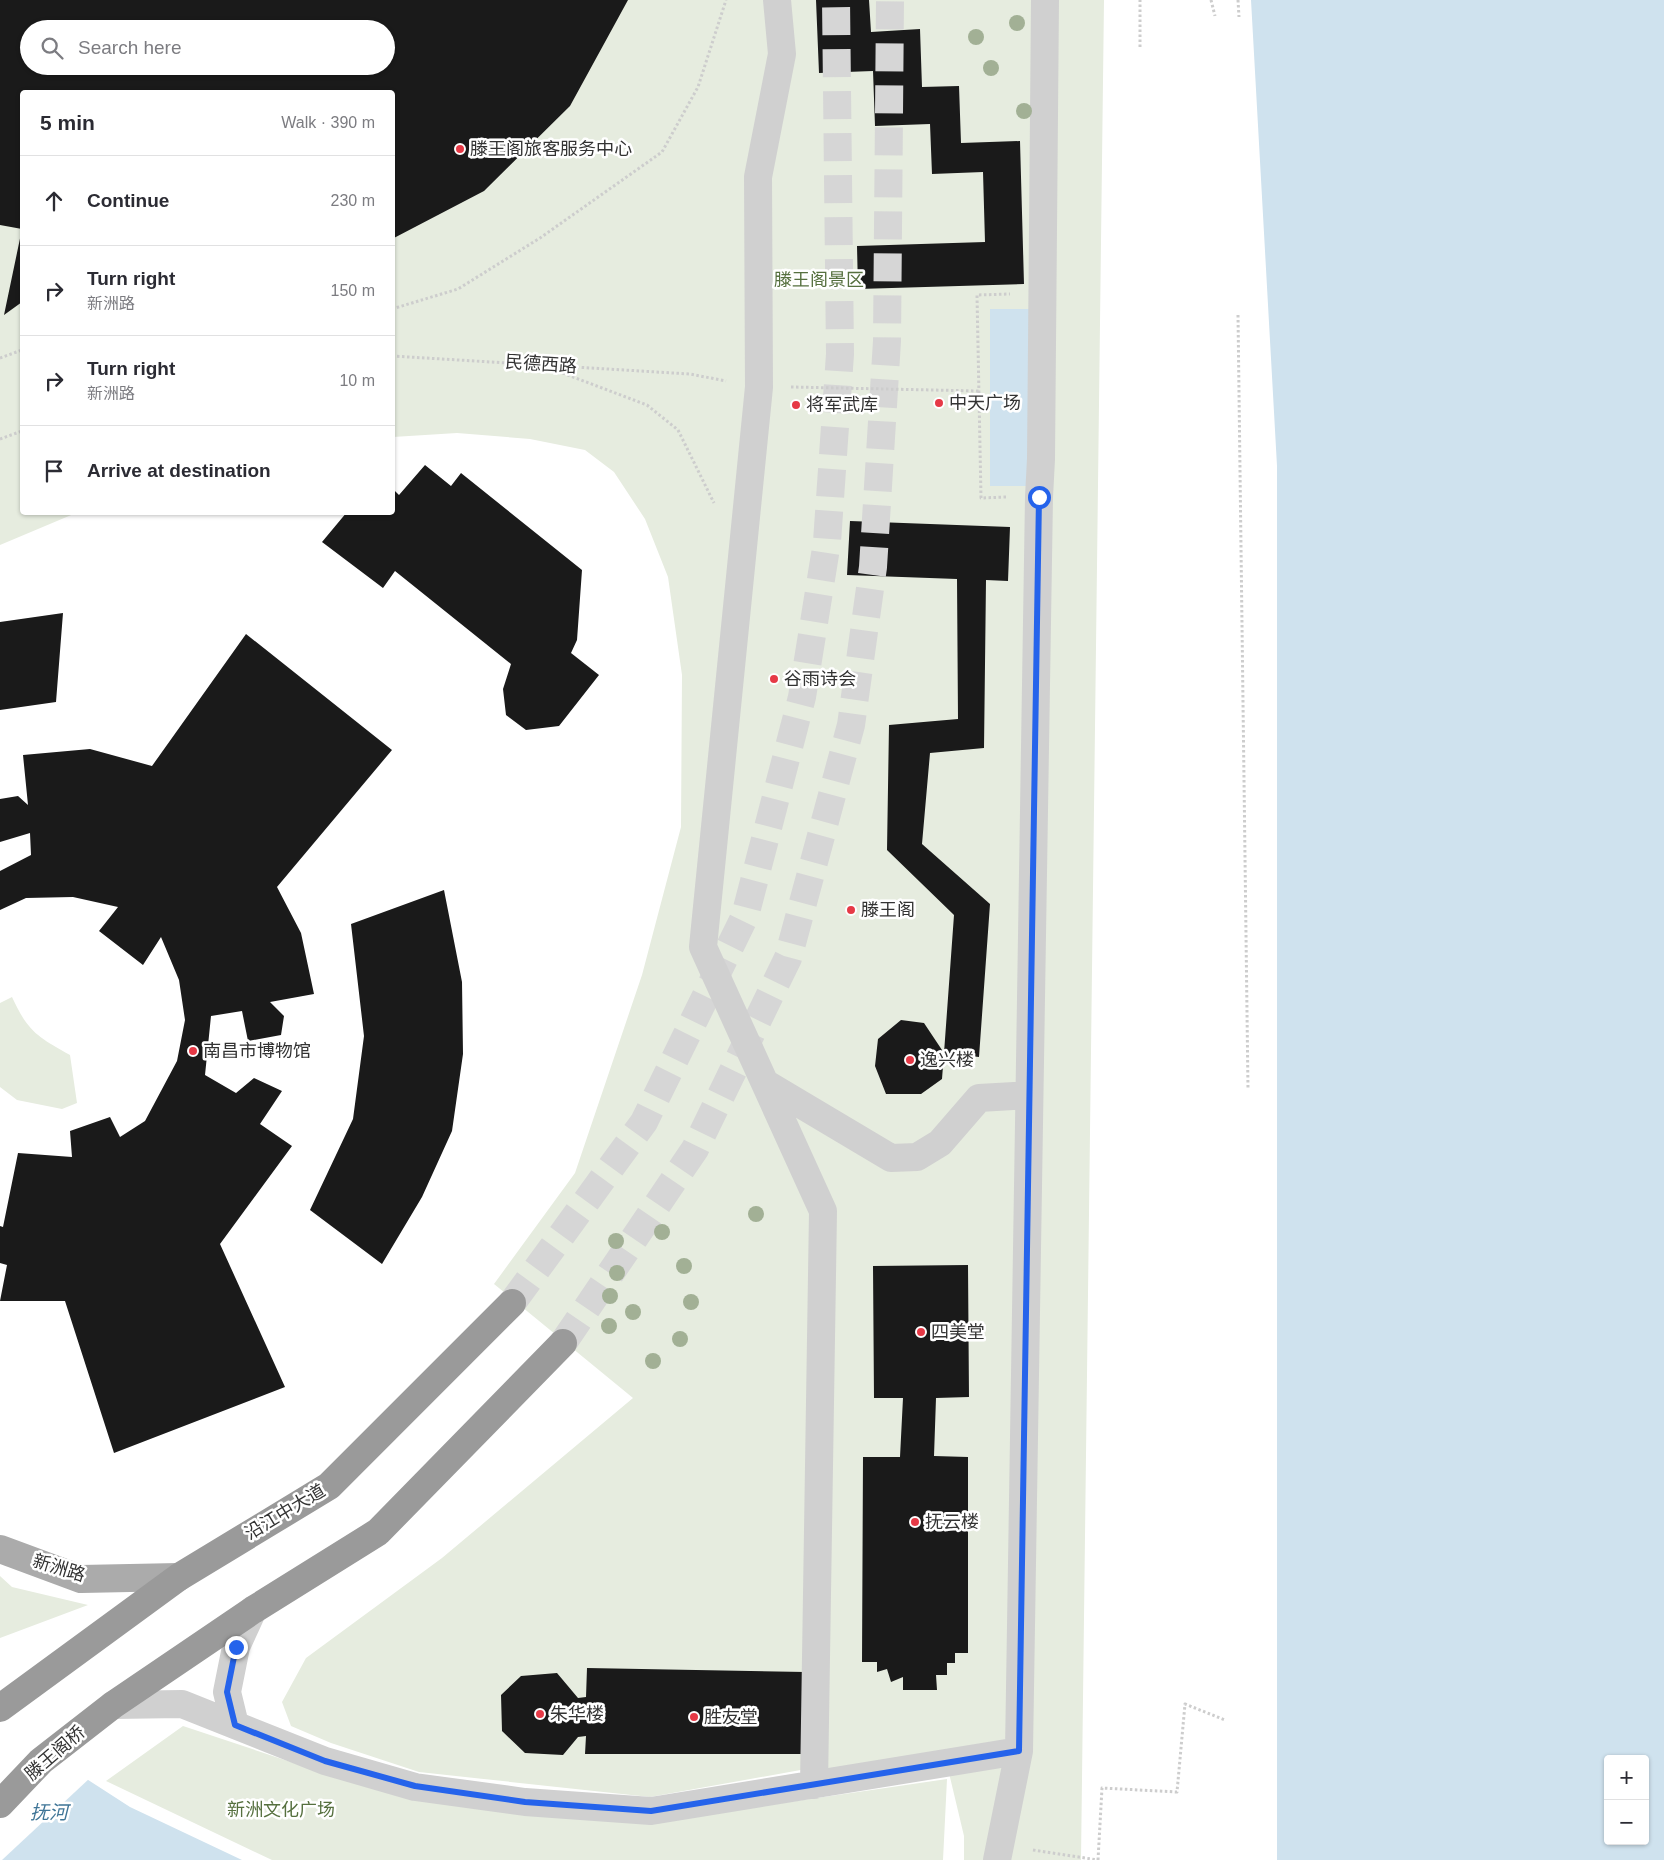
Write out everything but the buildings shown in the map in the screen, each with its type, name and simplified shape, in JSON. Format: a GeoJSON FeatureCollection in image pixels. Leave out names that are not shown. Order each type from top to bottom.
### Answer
{"type":"FeatureCollection","features":[{"type":"Feature","properties":{"kind":"highway","name":"沿江中大道"},"geometry":{"type":"LineString","coordinates":[[0,1708],[178,1576],[329,1486],[512,1304]]}},
{"type":"Feature","properties":{"kind":"highway"},"geometry":{"type":"LineString","coordinates":[[113,1705],[253,1610],[378,1532],[563,1343]]}},
{"type":"Feature","properties":{"kind":"highway","name":"滕王阁桥"},"geometry":{"type":"LineString","coordinates":[[0,1804],[41,1761],[113,1705]]}},
{"type":"Feature","properties":{"kind":"main road","name":"新洲路"},"geometry":{"type":"LineString","coordinates":[[0,1549],[81,1579],[178,1576]]}},
{"type":"Feature","properties":{"kind":"street"},"geometry":{"type":"LineString","coordinates":[[777,0],[782,54],[758,178],[759,387],[702,947],[823,1211],[814,1785]]}},
{"type":"Feature","properties":{"kind":"street"},"geometry":{"type":"LineString","coordinates":[[998,1853],[1019,1751],[1041,459],[1045,0]]}},
{"type":"Feature","properties":{"kind":"street"},"geometry":{"type":"LineString","coordinates":[[765,1083],[891,1158],[917,1157],[940,1143],[978,1098],[1029,1095]]}},
{"type":"Feature","properties":{"kind":"street"},"geometry":{"type":"LineString","coordinates":[[235,1725],[227,1692],[236,1647],[253,1610]]}},
{"type":"Feature","properties":{"kind":"street"},"geometry":{"type":"LineString","coordinates":[[113,1705],[182,1704],[325,1761],[415,1786],[525,1802],[651,1811],[1019,1751]]}},
{"type":"Feature","properties":{"kind":"path"},"geometry":{"type":"LineString","coordinates":[[395,308],[458,289],[540,238],[662,152],[698,87],[726,0]]}},
{"type":"Feature","properties":{"kind":"path"},"geometry":{"type":"LineString","coordinates":[[1140,0],[1140,47]]}},
{"type":"Feature","properties":{"kind":"path"},"geometry":{"type":"LineString","coordinates":[[1211,0],[1215,16]]}},
{"type":"Feature","properties":{"kind":"path"},"geometry":{"type":"LineString","coordinates":[[1238,0],[1238,17]]}},
{"type":"Feature","properties":{"kind":"path"},"geometry":{"type":"LineString","coordinates":[[977,295],[981,498]]}},
{"type":"Feature","properties":{"kind":"path"},"geometry":{"type":"LineString","coordinates":[[1238,315],[1248,1089]]}},
{"type":"Feature","properties":{"kind":"path"},"geometry":{"type":"LineString","coordinates":[[0,358],[20,351]]}},
{"type":"Feature","properties":{"kind":"path","name":"民德西路"},"geometry":{"type":"LineString","coordinates":[[395,356],[690,374],[759,387],[979,391]]}},
{"type":"Feature","properties":{"kind":"path"},"geometry":{"type":"LineString","coordinates":[[541,364],[647,405],[678,430],[716,508]]}},
{"type":"Feature","properties":{"kind":"path"},"geometry":{"type":"LineString","coordinates":[[0,438],[20,432]]}},
{"type":"Feature","properties":{"kind":"path"},"geometry":{"type":"LineString","coordinates":[[998,1853],[1099,1860],[1102,1788],[1177,1792],[1185,1704],[1225,1720]]}},
{"type":"Feature","properties":{"kind":"green space","name":"滕王阁景区"},"geometry":{"type":"Polygon","coordinates":[[[0,0],[1104,0],[1081,1860],[964,1860],[964,1836],[949,1773],[806,1769],[650,1797],[419,1772],[331,1743],[291,1726],[282,1702],[306,1658],[442,1558],[633,1398],[494,1284],[575,1173],[642,975],[681,827],[682,675],[668,577],[645,519],[614,472],[585,450],[530,439],[457,433],[395,437],[395,90],[20,90],[20,515],[71,515],[0,545],[0,0]]]}},
{"type":"Feature","properties":{"kind":"green space"},"geometry":{"type":"Polygon","coordinates":[[[12,997],[23,1018],[35,1032],[70,1055],[77,1103],[62,1109],[17,1100],[0,1087],[0,1003],[12,997]]]}},
{"type":"Feature","properties":{"kind":"green space"},"geometry":{"type":"Polygon","coordinates":[[[0,1576],[12,1587],[88,1605],[0,1638],[0,1576]]]}},
{"type":"Feature","properties":{"kind":"green space","name":"新洲文化广场"},"geometry":{"type":"Polygon","coordinates":[[[183,1726],[318,1771],[645,1823],[947,1779],[943,1860],[272,1860],[106,1781],[183,1726]]]}},
{"type":"Feature","properties":{"kind":"water"},"geometry":{"type":"Polygon","coordinates":[[[1251,0],[1664,0],[1664,1860],[1277,1860],[1277,466],[1251,0]]]}},
{"type":"Feature","properties":{"kind":"water"},"geometry":{"type":"Polygon","coordinates":[[[990,309],[1030,309],[1031,486],[990,486],[990,309]]]}},
{"type":"Feature","properties":{"kind":"water","name":"抚河"},"geometry":{"type":"Polygon","coordinates":[[[0,1723],[130,1807],[242,1860],[0,1860],[0,1723]]]}},
{"type":"Feature","properties":{"kind":"pier"},"geometry":{"type":"Polygon","coordinates":[[[0,1721],[90,1778],[2,1860],[0,1860],[0,1721]]]}},
{"type":"Feature","properties":{"kind":"tunnel"},"geometry":{"type":"LineString","coordinates":[[512,1303],[644,1122],[745,916],[802,697],[827,542],[840,354],[836,0]]}},
{"type":"Feature","properties":{"kind":"tunnel"},"geometry":{"type":"LineString","coordinates":[[563,1343],[695,1149],[788,958],[851,725],[873,567],[887,341],[890,0]]}},
{"type":"Feature","properties":{"kind":"place","name":"滕王阁旅客服务中心"},"geometry":{"type":"Point","coordinates":[460,149]}},
{"type":"Feature","properties":{"kind":"place","name":"中天广场"},"geometry":{"type":"Point","coordinates":[939,403]}},
{"type":"Feature","properties":{"kind":"place","name":"将军武库"},"geometry":{"type":"Point","coordinates":[796,405]}},
{"type":"Feature","properties":{"kind":"place","name":"谷雨诗会"},"geometry":{"type":"Point","coordinates":[774,679]}},
{"type":"Feature","properties":{"kind":"place","name":"滕王阁"},"geometry":{"type":"Point","coordinates":[851,910]}},
{"type":"Feature","properties":{"kind":"place","name":"南昌市博物馆"},"geometry":{"type":"Point","coordinates":[193,1051]}},
{"type":"Feature","properties":{"kind":"place","name":"逸兴楼"},"geometry":{"type":"Point","coordinates":[910,1060]}},
{"type":"Feature","properties":{"kind":"place","name":"四美堂"},"geometry":{"type":"Point","coordinates":[921,1332]}},
{"type":"Feature","properties":{"kind":"place","name":"抚云楼"},"geometry":{"type":"Point","coordinates":[915,1522]}},
{"type":"Feature","properties":{"kind":"place","name":"朱华楼"},"geometry":{"type":"Point","coordinates":[540,1714]}},
{"type":"Feature","properties":{"kind":"place","name":"胜友堂"},"geometry":{"type":"Point","coordinates":[694,1717]}},
{"type":"Feature","properties":{"kind":"route"},"geometry":{"type":"LineString","coordinates":[[236,1647],[227,1692],[235,1725],[325,1761],[415,1786],[525,1802],[651,1811],[1019,1751],[1039,497]]}}]}
